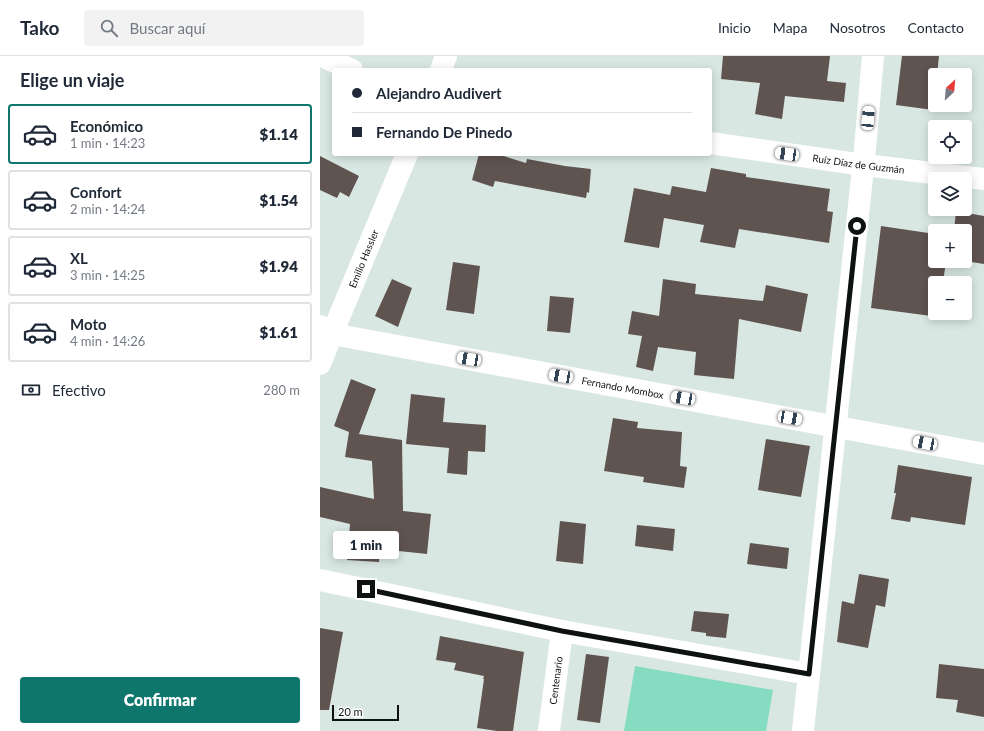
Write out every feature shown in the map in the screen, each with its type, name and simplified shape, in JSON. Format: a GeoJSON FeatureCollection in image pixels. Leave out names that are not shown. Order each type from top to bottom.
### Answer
{"type":"FeatureCollection","features":[{"type":"Feature","properties":{"kind":"street"},"geometry":{"type":"LineString","coordinates":[[322,56],[348,68]]}},
{"type":"Feature","properties":{"kind":"street"},"geometry":{"type":"LineString","coordinates":[[442,68],[446,56]]}},
{"type":"Feature","properties":{"kind":"street"},"geometry":{"type":"LineString","coordinates":[[803,731],[864,165],[873,56]]}},
{"type":"Feature","properties":{"kind":"street","name":"Ruíz Díaz de Guzmán"},"geometry":{"type":"LineString","coordinates":[[712,143],[864,165],[984,179]]}},
{"type":"Feature","properties":{"kind":"street","name":"Emilio Hassler"},"geometry":{"type":"LineString","coordinates":[[320,364],[326,330],[406,156]]}},
{"type":"Feature","properties":{"kind":"street","name":"Fernando Mombox"},"geometry":{"type":"LineString","coordinates":[[326,330],[984,454]]}},
{"type":"Feature","properties":{"kind":"street"},"geometry":{"type":"LineString","coordinates":[[320,580],[562,631],[809,674]]}},
{"type":"Feature","properties":{"kind":"street","name":"Centenario"},"geometry":{"type":"LineString","coordinates":[[549,731],[562,631]]}},
{"type":"Feature","properties":{"kind":"green space"},"geometry":{"type":"Polygon","coordinates":[[[635,666],[773,690],[766,731],[624,731],[635,666]]]}},
{"type":"Feature","properties":{"kind":"building"},"geometry":{"type":"Polygon","coordinates":[[[723,56],[830,56],[827,81],[846,83],[844,102],[785,96],[782,119],[755,114],[760,83],[721,79],[723,56]]]}},
{"type":"Feature","properties":{"kind":"building"},"geometry":{"type":"Polygon","coordinates":[[[902,56],[939,56],[938,68],[928,68],[928,109],[896,105],[902,56]]]}},
{"type":"Feature","properties":{"kind":"building"},"geometry":{"type":"Polygon","coordinates":[[[320,156],[359,176],[349,197],[340,192],[337,198],[320,190],[320,156]]]}},
{"type":"Feature","properties":{"kind":"building"},"geometry":{"type":"Polygon","coordinates":[[[478,156],[503,156],[526,163],[527,159],[591,169],[589,193],[587,192],[586,198],[495,181],[493,187],[472,180],[478,156]]]}},
{"type":"Feature","properties":{"kind":"building"},"geometry":{"type":"Polygon","coordinates":[[[711,168],[746,174],[746,177],[830,189],[827,211],[833,212],[829,243],[739,229],[735,248],[700,242],[704,225],[664,218],[659,248],[624,242],[634,188],[670,195],[672,186],[706,192],[711,168]]]}},
{"type":"Feature","properties":{"kind":"building"},"geometry":{"type":"Polygon","coordinates":[[[972,214],[984,216],[984,264],[972,262],[972,224],[955,224],[956,216],[972,216],[972,214]]]}},
{"type":"Feature","properties":{"kind":"building"},"geometry":{"type":"Polygon","coordinates":[[[881,226],[928,233],[928,268],[945,268],[944,276],[928,276],[928,316],[871,308],[881,226]]]}},
{"type":"Feature","properties":{"kind":"building"},"geometry":{"type":"Polygon","coordinates":[[[453,262],[480,266],[474,314],[446,310],[453,262]]]}},
{"type":"Feature","properties":{"kind":"building"},"geometry":{"type":"Polygon","coordinates":[[[392,279],[412,288],[398,327],[375,316],[392,279]]]}},
{"type":"Feature","properties":{"kind":"building"},"geometry":{"type":"Polygon","coordinates":[[[663,279],[696,284],[695,294],[763,301],[766,285],[808,294],[801,332],[739,319],[734,379],[694,375],[696,352],[658,347],[653,371],[636,367],[642,336],[628,334],[632,311],[659,316],[663,279]]]}},
{"type":"Feature","properties":{"kind":"building"},"geometry":{"type":"Polygon","coordinates":[[[550,296],[574,298],[570,333],[547,331],[550,296]]]}},
{"type":"Feature","properties":{"kind":"building"},"geometry":{"type":"Polygon","coordinates":[[[351,379],[376,389],[359,434],[402,440],[403,511],[431,514],[427,554],[380,549],[379,562],[347,560],[350,524],[320,517],[320,487],[374,499],[372,461],[345,457],[349,432],[334,426],[351,379]]]}},
{"type":"Feature","properties":{"kind":"building"},"geometry":{"type":"Polygon","coordinates":[[[411,394],[445,398],[443,422],[486,425],[485,452],[468,451],[467,475],[447,473],[449,448],[406,444],[411,394]]]}},
{"type":"Feature","properties":{"kind":"building"},"geometry":{"type":"Polygon","coordinates":[[[613,418],[638,422],[637,428],[682,432],[680,466],[687,467],[684,488],[643,482],[644,477],[604,471],[613,418]]]}},
{"type":"Feature","properties":{"kind":"building"},"geometry":{"type":"Polygon","coordinates":[[[766,439],[810,446],[801,497],[758,490],[766,439]]]}},
{"type":"Feature","properties":{"kind":"building"},"geometry":{"type":"Polygon","coordinates":[[[898,465],[972,477],[965,525],[911,517],[910,522],[891,519],[896,493],[894,493],[898,465]]]}},
{"type":"Feature","properties":{"kind":"building"},"geometry":{"type":"Polygon","coordinates":[[[560,521],[586,524],[583,564],[556,561],[560,521]]]}},
{"type":"Feature","properties":{"kind":"building"},"geometry":{"type":"Polygon","coordinates":[[[637,525],[675,529],[673,551],[635,546],[637,525]]]}},
{"type":"Feature","properties":{"kind":"building"},"geometry":{"type":"Polygon","coordinates":[[[750,543],[789,548],[787,569],[747,564],[750,543]]]}},
{"type":"Feature","properties":{"kind":"building"},"geometry":{"type":"Polygon","coordinates":[[[859,574],[889,579],[885,607],[876,605],[868,648],[837,642],[842,601],[854,604],[859,574]]]}},
{"type":"Feature","properties":{"kind":"building"},"geometry":{"type":"Polygon","coordinates":[[[694,611],[729,614],[726,638],[706,636],[706,633],[691,631],[694,611]]]}},
{"type":"Feature","properties":{"kind":"building"},"geometry":{"type":"Polygon","coordinates":[[[320,628],[343,632],[329,710],[320,710],[320,628]]]}},
{"type":"Feature","properties":{"kind":"building"},"geometry":{"type":"Polygon","coordinates":[[[440,636],[524,652],[513,731],[497,731],[477,728],[484,676],[454,670],[456,663],[436,660],[440,636]]]}},
{"type":"Feature","properties":{"kind":"building"},"geometry":{"type":"Polygon","coordinates":[[[586,654],[609,657],[600,723],[577,720],[586,654]]]}},
{"type":"Feature","properties":{"kind":"building"},"geometry":{"type":"Polygon","coordinates":[[[939,664],[984,669],[984,717],[956,712],[958,700],[936,698],[939,664]]]}},
{"type":"Feature","properties":{"kind":"route"},"geometry":{"type":"LineString","coordinates":[[366,589],[562,631],[809,674],[857,226]]}}]}
